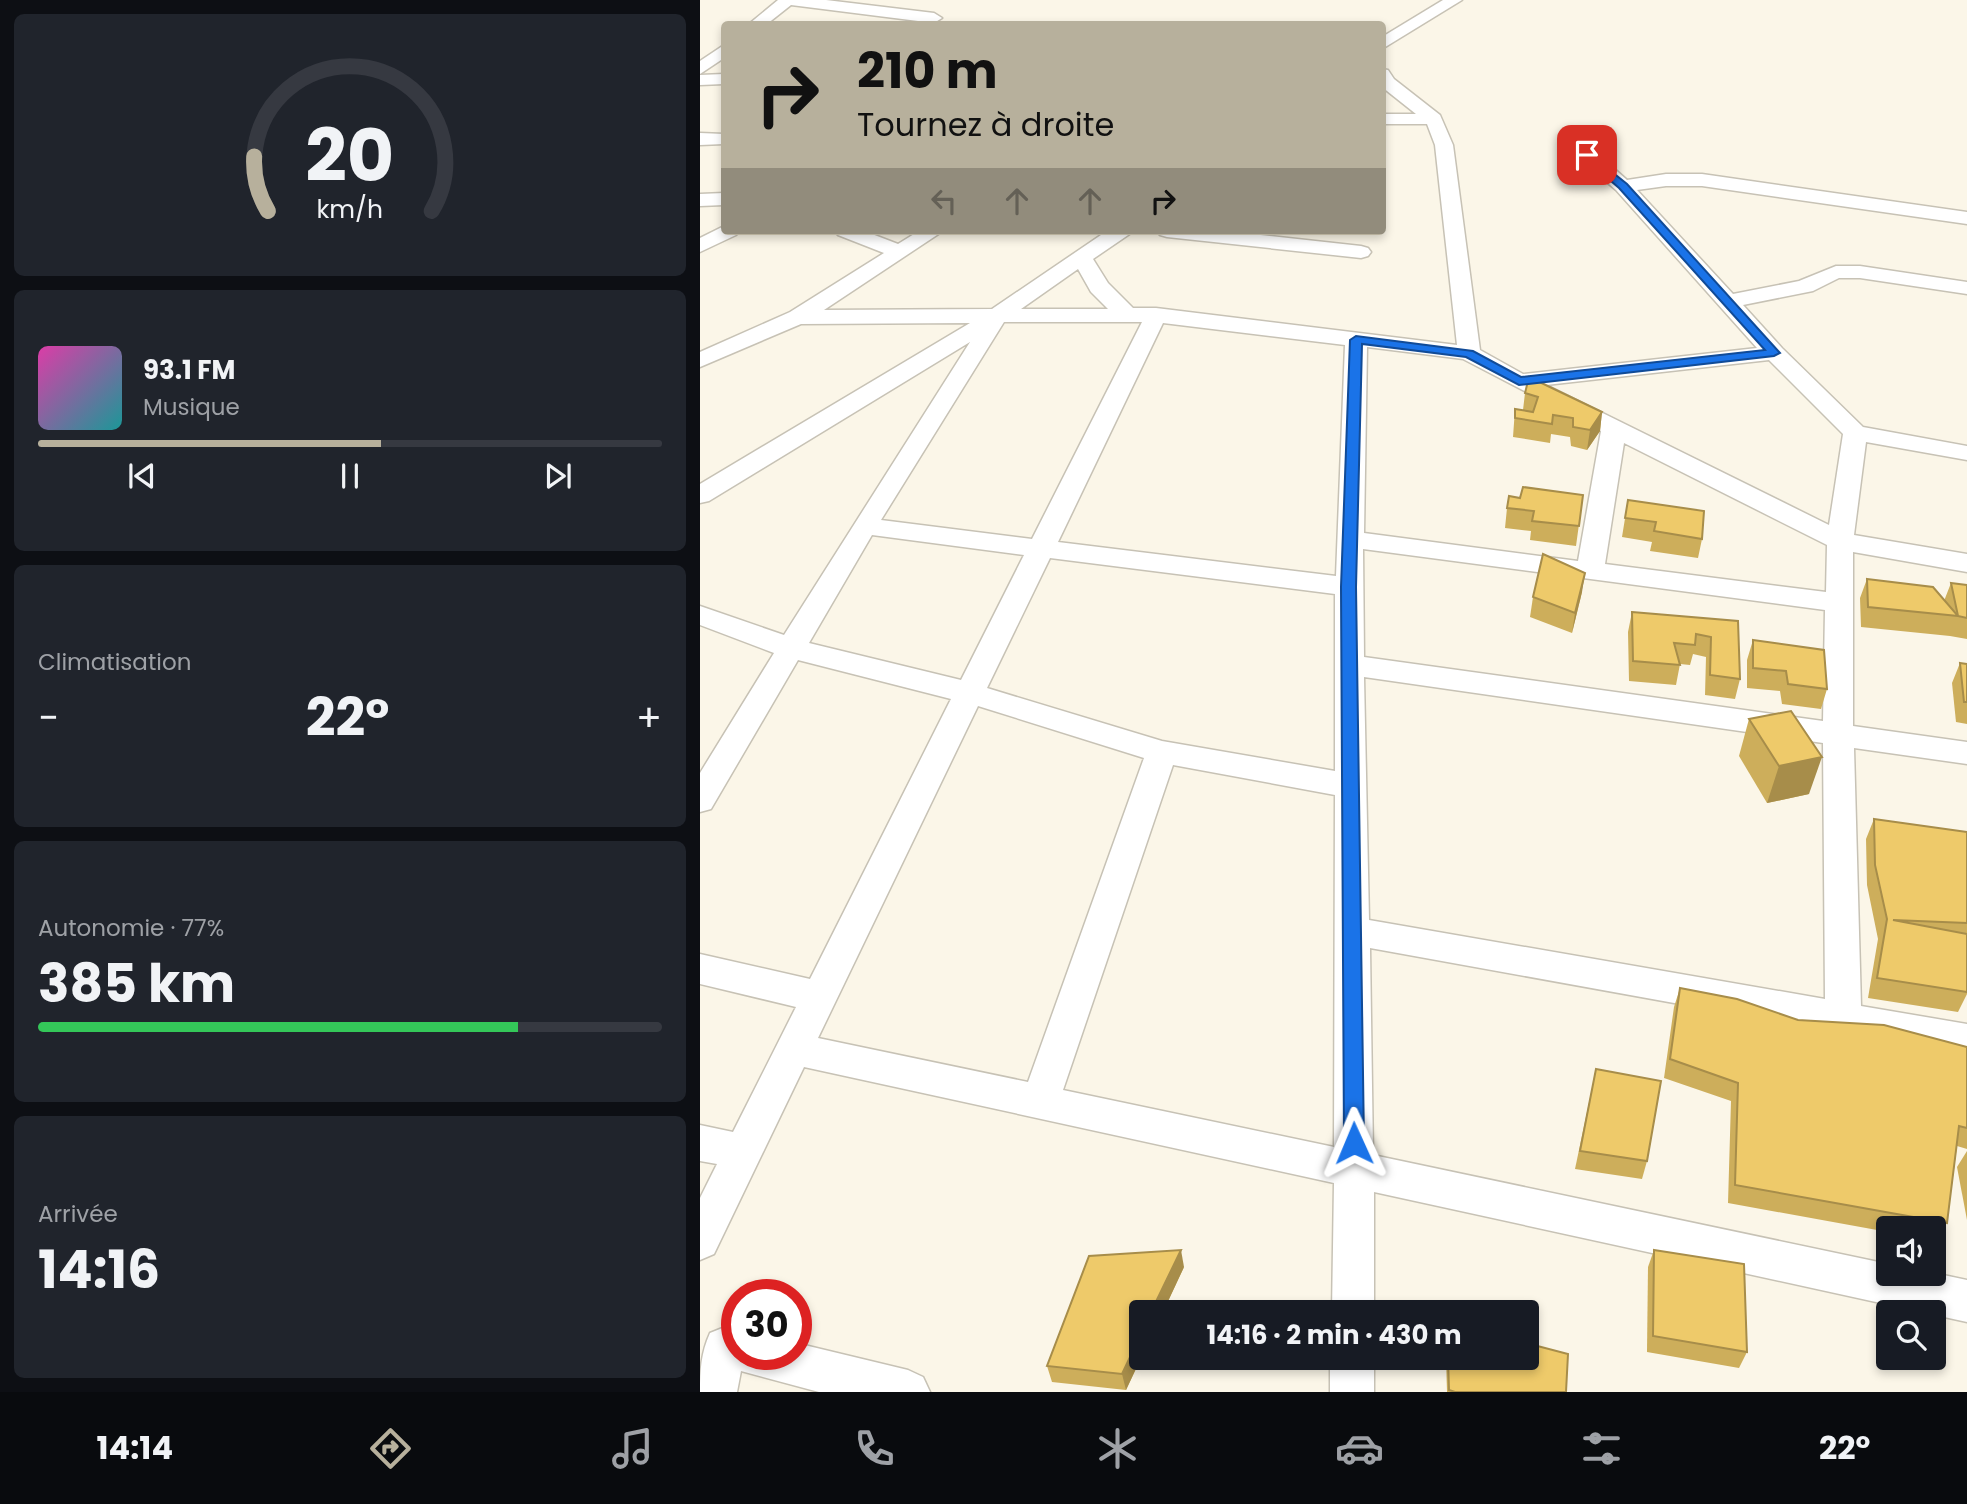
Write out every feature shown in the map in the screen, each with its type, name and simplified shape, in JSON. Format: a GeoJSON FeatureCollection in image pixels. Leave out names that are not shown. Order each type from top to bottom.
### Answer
{"type":"FeatureCollection","features":[{"type":"Feature","properties":{"kind":"street"},"geometry":{"type":"LineString","coordinates":[[761,21],[788,0],[887,12],[935,21]]}},
{"type":"Feature","properties":{"kind":"street"},"geometry":{"type":"LineString","coordinates":[[927,0],[935,21]]}},
{"type":"Feature","properties":{"kind":"street"},"geometry":{"type":"LineString","coordinates":[[1386,42],[1454,0]]}},
{"type":"Feature","properties":{"kind":"street"},"geometry":{"type":"LineString","coordinates":[[877,21],[887,12]]}},
{"type":"Feature","properties":{"kind":"street"},"geometry":{"type":"LineString","coordinates":[[700,69],[721,52]]}},
{"type":"Feature","properties":{"kind":"street"},"geometry":{"type":"LineString","coordinates":[[700,80],[721,79]]}},
{"type":"Feature","properties":{"kind":"street"},"geometry":{"type":"LineString","coordinates":[[1386,80],[1434,119],[1444,145],[1469,353]]}},
{"type":"Feature","properties":{"kind":"street"},"geometry":{"type":"LineString","coordinates":[[1386,119],[1434,119]]}},
{"type":"Feature","properties":{"kind":"street"},"geometry":{"type":"LineString","coordinates":[[700,139],[721,139]]}},
{"type":"Feature","properties":{"kind":"street"},"geometry":{"type":"LineString","coordinates":[[1587,155],[1623,186],[1774,353],[1855,433],[1967,453]]}},
{"type":"Feature","properties":{"kind":"street"},"geometry":{"type":"LineString","coordinates":[[1623,186],[1665,180],[1702,180],[1967,218]]}},
{"type":"Feature","properties":{"kind":"street"},"geometry":{"type":"LineString","coordinates":[[700,200],[721,199]]}},
{"type":"Feature","properties":{"kind":"street"},"geometry":{"type":"LineString","coordinates":[[700,246],[721,235]]}},
{"type":"Feature","properties":{"kind":"street"},"geometry":{"type":"LineString","coordinates":[[855,235],[900,252]]}},
{"type":"Feature","properties":{"kind":"street"},"geometry":{"type":"LineString","coordinates":[[700,360],[798,317],[927,235]]}},
{"type":"Feature","properties":{"kind":"street"},"geometry":{"type":"LineString","coordinates":[[700,495],[998,315],[1117,235]]}},
{"type":"Feature","properties":{"kind":"street"},"geometry":{"type":"LineString","coordinates":[[1204,235],[1361,252]]}},
{"type":"Feature","properties":{"kind":"street"},"geometry":{"type":"LineString","coordinates":[[1081,257],[1099,287],[1141,315]]}},
{"type":"Feature","properties":{"kind":"street"},"geometry":{"type":"LineString","coordinates":[[1728,302],[1804,286],[1836,272],[1860,272],[1967,288]]}},
{"type":"Feature","properties":{"kind":"street"},"geometry":{"type":"LineString","coordinates":[[700,800],[864,526],[998,315]]}},
{"type":"Feature","properties":{"kind":"street"},"geometry":{"type":"LineString","coordinates":[[798,317],[1141,315],[1469,353],[1519,381],[1840,541],[1967,563]]}},
{"type":"Feature","properties":{"kind":"street"},"geometry":{"type":"LineString","coordinates":[[700,1240],[1041,548],[1141,315]]}},
{"type":"Feature","properties":{"kind":"street"},"geometry":{"type":"LineString","coordinates":[[1353,1300],[1349,587],[1356,340]]}},
{"type":"Feature","properties":{"kind":"street"},"geometry":{"type":"LineString","coordinates":[[1519,381],[1774,353]]}},
{"type":"Feature","properties":{"kind":"street"},"geometry":{"type":"LineString","coordinates":[[1590,570],[1614,427]]}},
{"type":"Feature","properties":{"kind":"street"},"geometry":{"type":"LineString","coordinates":[[1843,1018],[1838,734],[1840,541],[1855,433]]}},
{"type":"Feature","properties":{"kind":"street"},"geometry":{"type":"LineString","coordinates":[[864,526],[1349,587]]}},
{"type":"Feature","properties":{"kind":"street"},"geometry":{"type":"LineString","coordinates":[[1350,539],[1537,566],[1590,570],[1839,603]]}},
{"type":"Feature","properties":{"kind":"street"},"geometry":{"type":"LineString","coordinates":[[700,615],[790,648],[970,693],[1162,752],[1350,786]]}},
{"type":"Feature","properties":{"kind":"street"},"geometry":{"type":"LineString","coordinates":[[1350,665],[1967,753]]}},
{"type":"Feature","properties":{"kind":"street"},"geometry":{"type":"LineString","coordinates":[[1040,1102],[1162,752]]}},
{"type":"Feature","properties":{"kind":"street"},"geometry":{"type":"LineString","coordinates":[[1351,931],[1967,1040]]}},
{"type":"Feature","properties":{"kind":"street"},"geometry":{"type":"LineString","coordinates":[[700,969],[820,996]]}},
{"type":"Feature","properties":{"kind":"street"},"geometry":{"type":"LineString","coordinates":[[794,1049],[1967,1301]]}},
{"type":"Feature","properties":{"kind":"street"},"geometry":{"type":"LineString","coordinates":[[700,1143],[743,1152]]}},
{"type":"Feature","properties":{"kind":"street"},"geometry":{"type":"LineString","coordinates":[[812,1369],[908,1392]]}},
{"type":"Feature","properties":{"kind":"street"},"geometry":{"type":"LineString","coordinates":[[715,1392],[722,1370]]}},
{"type":"Feature","properties":{"kind":"street"},"geometry":{"type":"LineString","coordinates":[[1352,1370],[1352,1392]]}},
{"type":"Feature","properties":{"kind":"building"},"geometry":{"type":"Polygon","coordinates":[[[1529,377],[1602,412],[1590,430],[1573,427],[1573,418],[1553,415],[1552,424],[1515,418],[1515,409],[1533,412],[1538,397],[1525,393],[1529,377]]]}},
{"type":"Feature","properties":{"kind":"building"},"geometry":{"type":"Polygon","coordinates":[[[1523,487],[1583,495],[1579,526],[1532,521],[1534,511],[1507,508],[1509,496],[1520,498],[1523,487]]]}},
{"type":"Feature","properties":{"kind":"building"},"geometry":{"type":"Polygon","coordinates":[[[1628,500],[1704,511],[1702,539],[1654,531],[1656,522],[1625,518],[1628,500]]]}},
{"type":"Feature","properties":{"kind":"building"},"geometry":{"type":"Polygon","coordinates":[[[1543,554],[1585,573],[1575,613],[1533,597],[1543,554]]]}},
{"type":"Feature","properties":{"kind":"building"},"geometry":{"type":"Polygon","coordinates":[[[1867,579],[1933,587],[1958,616],[1868,607],[1867,579]]]}},
{"type":"Feature","properties":{"kind":"building"},"geometry":{"type":"Polygon","coordinates":[[[1951,583],[1967,585],[1967,618],[1958,616],[1951,583]]]}},
{"type":"Feature","properties":{"kind":"building"},"geometry":{"type":"Polygon","coordinates":[[[1632,612],[1738,621],[1740,679],[1710,675],[1711,637],[1696,634],[1695,645],[1674,643],[1680,665],[1633,661],[1632,612]]]}},
{"type":"Feature","properties":{"kind":"building"},"geometry":{"type":"Polygon","coordinates":[[[1753,640],[1824,650],[1827,689],[1788,684],[1786,671],[1753,668],[1753,640]]]}},
{"type":"Feature","properties":{"kind":"building"},"geometry":{"type":"Polygon","coordinates":[[[1960,663],[1967,664],[1967,702],[1964,702],[1960,663]]]}},
{"type":"Feature","properties":{"kind":"building"},"geometry":{"type":"Polygon","coordinates":[[[1791,711],[1822,757],[1779,766],[1749,719],[1791,711]]]}},
{"type":"Feature","properties":{"kind":"building"},"geometry":{"type":"Polygon","coordinates":[[[1874,819],[1967,832],[1967,923],[1893,920],[1967,934],[1967,992],[1877,978],[1887,919],[1875,865],[1874,819]]]}},
{"type":"Feature","properties":{"kind":"building"},"geometry":{"type":"Polygon","coordinates":[[[1680,988],[1737,999],[1798,1020],[1884,1025],[1967,1047],[1967,1128],[1959,1126],[1947,1223],[1946,1216],[1908,1216],[1735,1185],[1738,1083],[1670,1059],[1680,988]]]}},
{"type":"Feature","properties":{"kind":"building"},"geometry":{"type":"Polygon","coordinates":[[[1596,1069],[1661,1081],[1647,1161],[1580,1151],[1596,1069]]]}},
{"type":"Feature","properties":{"kind":"building"},"geometry":{"type":"Polygon","coordinates":[[[1181,1250],[1157,1300],[1129,1300],[1129,1359],[1122,1374],[1047,1366],[1089,1256],[1181,1250]]]}},
{"type":"Feature","properties":{"kind":"building"},"geometry":{"type":"Polygon","coordinates":[[[1654,1250],[1744,1264],[1747,1352],[1653,1336],[1654,1250]]]}},
{"type":"Feature","properties":{"kind":"building"},"geometry":{"type":"Polygon","coordinates":[[[1539,1346],[1568,1354],[1566,1392],[1449,1390],[1448,1370],[1539,1370],[1539,1346]]]}},
{"type":"Feature","properties":{"kind":"route"},"geometry":{"type":"LineString","coordinates":[[1354,1143],[1349,587],[1356,340],[1469,353],[1519,381],[1774,353],[1623,186],[1587,155]]}}]}
